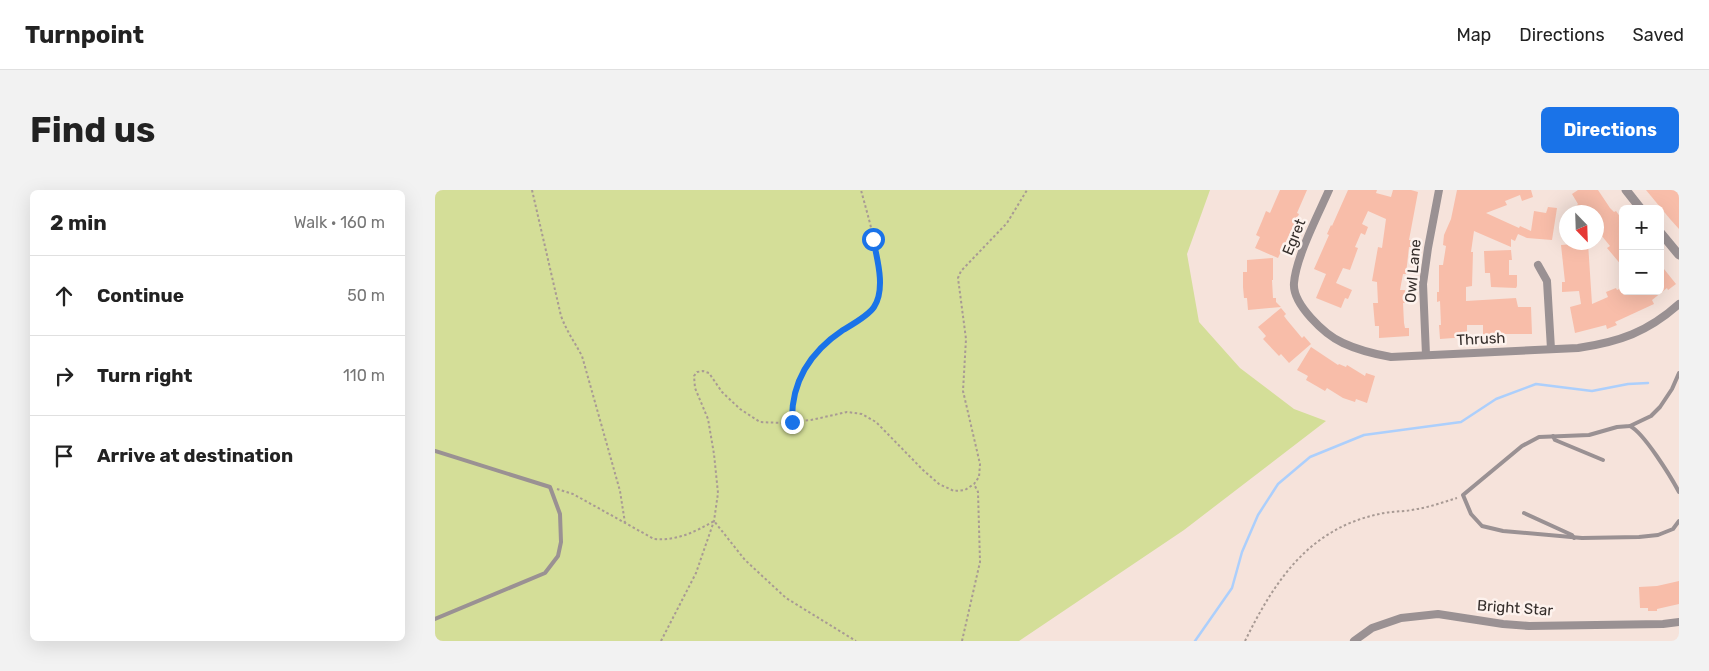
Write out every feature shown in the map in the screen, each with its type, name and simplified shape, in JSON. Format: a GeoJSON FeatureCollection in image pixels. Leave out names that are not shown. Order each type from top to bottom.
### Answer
{"type":"FeatureCollection","features":[{"type":"Feature","properties":{"kind":"street","name":"Egret"},"geometry":{"type":"LineString","coordinates":[[1296,296],[1294,285],[1297,267],[1329,190]]}},
{"type":"Feature","properties":{"kind":"street","name":"Owl Lane"},"geometry":{"type":"LineString","coordinates":[[1426,356],[1423,284],[1427,248],[1439,190]]}},
{"type":"Feature","properties":{"kind":"street"},"geometry":{"type":"LineString","coordinates":[[1626,190],[1638,205]]}},
{"type":"Feature","properties":{"kind":"street"},"geometry":{"type":"LineString","coordinates":[[1664,237],[1679,255]]}},
{"type":"Feature","properties":{"kind":"street"},"geometry":{"type":"LineString","coordinates":[[1538,265],[1547,281],[1551,349]]}},
{"type":"Feature","properties":{"kind":"street","name":"Thrush"},"geometry":{"type":"LineString","coordinates":[[1296,296],[1302,308],[1325,332],[1341,342],[1364,352],[1391,357],[1578,348],[1607,344],[1637,334],[1665,317],[1679,304]]}},
{"type":"Feature","properties":{"kind":"street","name":"Bright Star"},"geometry":{"type":"LineString","coordinates":[[1355,641],[1372,628],[1401,618],[1438,614],[1529,626],[1663,624],[1679,622]]}},
{"type":"Feature","properties":{"kind":"lane"},"geometry":{"type":"LineString","coordinates":[[1679,373],[1661,407],[1651,416],[1630,426],[1617,427],[1589,435],[1539,437],[1522,446],[1463,495],[1471,514],[1482,526],[1503,531],[1574,538],[1623,538],[1658,535],[1673,529],[1679,521]]}},
{"type":"Feature","properties":{"kind":"lane"},"geometry":{"type":"LineString","coordinates":[[1630,426],[1635,428],[1645,441],[1679,492]]}},
{"type":"Feature","properties":{"kind":"lane"},"geometry":{"type":"LineString","coordinates":[[1553,436],[1555,440],[1603,460]]}},
{"type":"Feature","properties":{"kind":"lane"},"geometry":{"type":"LineString","coordinates":[[435,451],[550,487],[560,514],[561,542],[558,556],[545,573],[435,620]]}},
{"type":"Feature","properties":{"kind":"lane"},"geometry":{"type":"LineString","coordinates":[[1524,513],[1572,535],[1574,538]]}},
{"type":"Feature","properties":{"kind":"path"},"geometry":{"type":"LineString","coordinates":[[532,190],[561,316],[567,333],[582,356],[620,491],[625,524]]}},
{"type":"Feature","properties":{"kind":"path"},"geometry":{"type":"LineString","coordinates":[[792,422],[793,397],[798,380],[810,360],[830,339],[874,308],[878,297],[880,275],[861,190]]}},
{"type":"Feature","properties":{"kind":"path"},"geometry":{"type":"LineString","coordinates":[[661,641],[696,573],[715,521],[718,493],[714,454],[708,419],[695,388],[694,376],[697,372],[709,373],[722,392],[740,409],[760,422],[811,420],[847,412],[862,414],[877,422],[939,484],[954,491],[965,490],[974,484],[979,476],[980,464],[963,391],[966,339],[958,278],[961,271],[1007,223],[1027,190]]}},
{"type":"Feature","properties":{"kind":"path"},"geometry":{"type":"LineString","coordinates":[[962,641],[980,562],[978,492],[974,484]]}},
{"type":"Feature","properties":{"kind":"path"},"geometry":{"type":"LineString","coordinates":[[550,487],[573,494],[654,539],[669,540],[683,536],[715,521]]}},
{"type":"Feature","properties":{"kind":"path"},"geometry":{"type":"LineString","coordinates":[[1245,641],[1276,585],[1298,558],[1319,539],[1350,522],[1380,514],[1417,510],[1463,495]]}},
{"type":"Feature","properties":{"kind":"path"},"geometry":{"type":"LineString","coordinates":[[715,521],[745,560],[786,598],[856,641]]}},
{"type":"Feature","properties":{"kind":"green space"},"geometry":{"type":"Polygon","coordinates":[[[435,190],[1210,190],[1187,254],[1199,322],[1240,368],[1294,409],[1326,421],[1184,530],[1019,641],[435,641],[435,190]]]}},
{"type":"Feature","properties":{"kind":"building"},"geometry":{"type":"Polygon","coordinates":[[[1280,190],[1307,190],[1297,213],[1299,214],[1278,258],[1255,248],[1260,237],[1256,235],[1266,211],[1270,213],[1280,190]]]}},
{"type":"Feature","properties":{"kind":"building"},"geometry":{"type":"Polygon","coordinates":[[[1348,190],[1377,190],[1376,193],[1391,197],[1393,190],[1418,192],[1409,240],[1412,240],[1411,247],[1409,247],[1406,274],[1403,274],[1400,290],[1405,290],[1405,303],[1403,303],[1404,323],[1405,328],[1409,328],[1409,336],[1379,338],[1379,326],[1375,326],[1373,303],[1378,303],[1377,282],[1372,281],[1378,247],[1382,248],[1386,219],[1368,211],[1362,224],[1368,227],[1365,235],[1361,233],[1355,247],[1358,248],[1350,270],[1343,268],[1336,283],[1352,290],[1348,299],[1345,298],[1341,308],[1316,298],[1326,274],[1314,269],[1329,235],[1327,234],[1348,190]]]}},
{"type":"Feature","properties":{"kind":"building"},"geometry":{"type":"Polygon","coordinates":[[[1457,190],[1531,190],[1533,197],[1522,201],[1520,195],[1505,201],[1507,205],[1486,213],[1519,228],[1520,226],[1531,231],[1534,211],[1546,213],[1548,207],[1557,208],[1552,240],[1527,238],[1518,234],[1515,241],[1511,239],[1511,247],[1474,231],[1471,252],[1473,252],[1472,286],[1466,287],[1466,301],[1516,298],[1518,307],[1531,307],[1532,334],[1488,336],[1483,335],[1483,325],[1467,325],[1467,337],[1440,339],[1440,301],[1437,302],[1439,265],[1443,265],[1446,246],[1443,245],[1444,235],[1451,219],[1457,190]]]}},
{"type":"Feature","properties":{"kind":"building"},"geometry":{"type":"Polygon","coordinates":[[[1578,190],[1598,190],[1610,208],[1619,215],[1619,262],[1607,248],[1610,246],[1604,239],[1604,205],[1577,205],[1572,194],[1578,190]]]}},
{"type":"Feature","properties":{"kind":"building"},"geometry":{"type":"Polygon","coordinates":[[[1646,190],[1679,190],[1679,229],[1664,212],[1664,205],[1658,205],[1646,190]]]}},
{"type":"Feature","properties":{"kind":"building"},"geometry":{"type":"Polygon","coordinates":[[[1511,250],[1512,260],[1509,260],[1509,275],[1517,275],[1516,288],[1491,287],[1490,273],[1485,273],[1484,251],[1511,250]]]}},
{"type":"Feature","properties":{"kind":"building"},"geometry":{"type":"Polygon","coordinates":[[[1562,250],[1588,250],[1592,304],[1608,297],[1606,292],[1616,288],[1617,290],[1619,289],[1619,295],[1658,295],[1652,300],[1654,304],[1615,322],[1617,325],[1607,329],[1606,325],[1575,333],[1570,307],[1581,304],[1579,291],[1562,292],[1562,282],[1565,282],[1562,250]]]}},
{"type":"Feature","properties":{"kind":"building"},"geometry":{"type":"Polygon","coordinates":[[[1273,258],[1273,298],[1276,298],[1276,302],[1281,307],[1248,310],[1247,298],[1244,298],[1243,287],[1243,272],[1247,272],[1247,260],[1273,258]]]}},
{"type":"Feature","properties":{"kind":"building"},"geometry":{"type":"Polygon","coordinates":[[[1664,269],[1676,284],[1668,290],[1667,288],[1664,290],[1664,269]]]}},
{"type":"Feature","properties":{"kind":"building"},"geometry":{"type":"Polygon","coordinates":[[[1281,308],[1286,314],[1284,316],[1302,338],[1304,336],[1311,344],[1289,363],[1281,354],[1279,356],[1263,339],[1266,336],[1258,327],[1281,308]]]}},
{"type":"Feature","properties":{"kind":"building"},"geometry":{"type":"Polygon","coordinates":[[[1311,347],[1338,365],[1346,367],[1347,365],[1365,376],[1366,373],[1375,376],[1367,403],[1356,399],[1355,402],[1343,398],[1327,388],[1325,391],[1306,380],[1308,376],[1297,370],[1311,347]]]}},
{"type":"Feature","properties":{"kind":"building"},"geometry":{"type":"Polygon","coordinates":[[[1679,581],[1679,604],[1657,609],[1657,611],[1648,611],[1648,608],[1640,608],[1639,587],[1657,586],[1679,581]]]}},
{"type":"Feature","properties":{"kind":"waterway"},"geometry":{"type":"LineString","coordinates":[[1195,641],[1232,588],[1242,552],[1258,515],[1278,484],[1310,457],[1364,435],[1461,422],[1496,399],[1536,384],[1592,391],[1628,384],[1648,383]]}},
{"type":"Feature","properties":{"kind":"route"},"geometry":{"type":"LineString","coordinates":[[792,422],[793,397],[798,380],[810,360],[830,339],[874,308],[878,297],[880,275],[873,239]]}}]}
